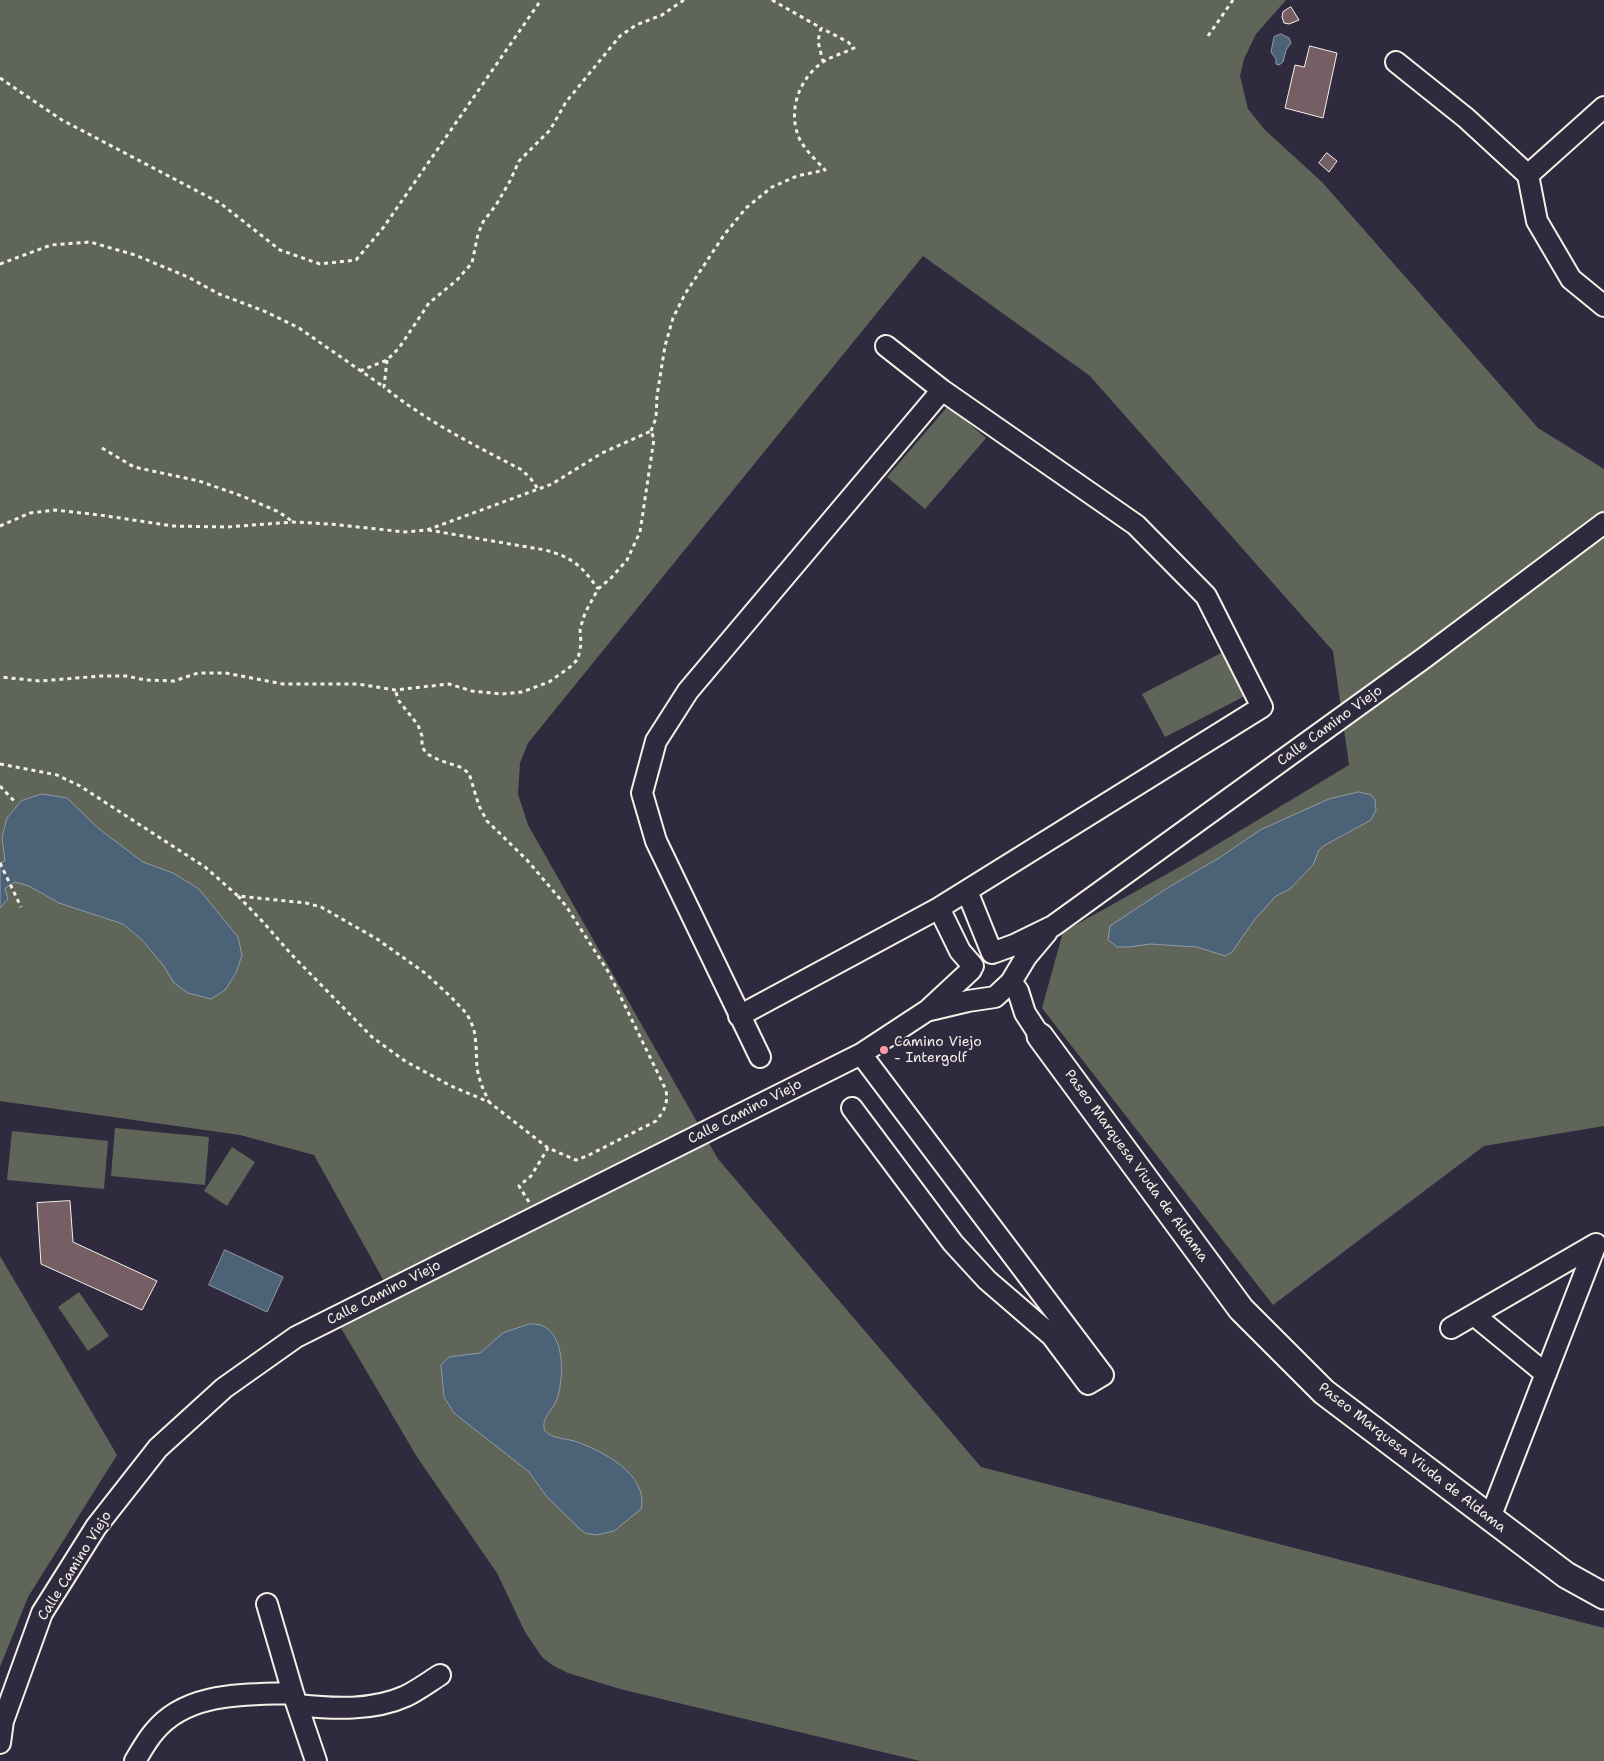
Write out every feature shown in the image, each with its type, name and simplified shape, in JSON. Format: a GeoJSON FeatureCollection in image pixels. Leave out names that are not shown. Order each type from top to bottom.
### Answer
{"type":"FeatureCollection","features":[{"type":"Feature","properties":{"kind":"street"},"geometry":{"type":"LineString","coordinates":[[1396,62],[1466,118],[1528,175],[1537,221],[1571,279],[1604,306]]}},
{"type":"Feature","properties":{"kind":"street"},"geometry":{"type":"LineString","coordinates":[[1528,175],[1604,107]]}},
{"type":"Feature","properties":{"kind":"street"},"geometry":{"type":"LineString","coordinates":[[739,1016],[968,891],[1262,707],[1206,596],[1136,525],[942,390],[886,346]]}},
{"type":"Feature","properties":{"kind":"street"},"geometry":{"type":"LineString","coordinates":[[760,1057],[656,841],[642,794],[656,740],[688,691],[942,390]]}},
{"type":"Feature","properties":{"kind":"street","name":"Calle Camino Viejo"},"geometry":{"type":"LineString","coordinates":[[994,953],[1053,926],[1424,658],[1604,523]]}},
{"type":"Feature","properties":{"kind":"street"},"geometry":{"type":"LineString","coordinates":[[968,891],[994,953]]}},
{"type":"Feature","properties":{"kind":"street"},"geometry":{"type":"LineString","coordinates":[[939,908],[960,951],[972,968]]}},
{"type":"Feature","properties":{"kind":"street","name":"Calle Camino Viejo"},"geometry":{"type":"LineString","coordinates":[[1014,977],[1026,958],[1053,926]]}},
{"type":"Feature","properties":{"kind":"street"},"geometry":{"type":"LineString","coordinates":[[994,953],[1006,955],[1015,964],[1014,977],[1004,991],[992,997],[980,995],[972,987],[970,979],[972,968],[981,958],[994,953]]}},
{"type":"Feature","properties":{"kind":"street","name":"Calle Camino Viejo"},"geometry":{"type":"LineString","coordinates":[[0,1743],[4,1721],[42,1614],[96,1528],[158,1448],[224,1388],[296,1337],[861,1054],[928,1010],[972,968]]}},
{"type":"Feature","properties":{"kind":"street","name":"Paseo Marquesa Viuda de Aldama"},"geometry":{"type":"LineString","coordinates":[[1014,977],[1025,1013],[1040,1036],[1241,1309],[1324,1392],[1566,1575],[1604,1596]]}},
{"type":"Feature","properties":{"kind":"street","name":"Calle Camino Viejo"},"geometry":{"type":"LineString","coordinates":[[928,1010],[992,997]]}},
{"type":"Feature","properties":{"kind":"street","name":"Paseo Marquesa Viuda de Aldama"},"geometry":{"type":"LineString","coordinates":[[992,997],[1010,1008],[1040,1036]]}},
{"type":"Feature","properties":{"kind":"street"},"geometry":{"type":"LineString","coordinates":[[852,1108],[953,1243],[987,1280],[1052,1336],[1088,1384],[1103,1375],[861,1054]]}},
{"type":"Feature","properties":{"kind":"street"},"geometry":{"type":"LineString","coordinates":[[1490,1518],[1600,1242]]}},
{"type":"Feature","properties":{"kind":"street"},"geometry":{"type":"LineString","coordinates":[[1451,1328],[1600,1242]]}},
{"type":"Feature","properties":{"kind":"street"},"geometry":{"type":"LineString","coordinates":[[1474,1314],[1546,1374]]}},
{"type":"Feature","properties":{"kind":"street"},"geometry":{"type":"LineString","coordinates":[[267,1604],[316,1761]]}},
{"type":"Feature","properties":{"kind":"street"},"geometry":{"type":"LineString","coordinates":[[135,1761],[154,1731],[175,1714],[196,1704],[227,1696],[296,1699],[353,1708],[380,1704],[406,1696],[440,1675]]}},
{"type":"Feature","properties":{"kind":"path"},"geometry":{"type":"LineString","coordinates":[[0,78],[62,120],[220,203],[280,250],[320,264],[356,260],[383,228],[541,0]]}},
{"type":"Feature","properties":{"kind":"path"},"geometry":{"type":"LineString","coordinates":[[360,370],[386,360],[399,348],[429,303],[457,280],[472,263],[478,234],[483,222],[496,205],[519,161],[550,130],[566,102],[620,36],[684,0]]}},
{"type":"Feature","properties":{"kind":"path"},"geometry":{"type":"LineString","coordinates":[[0,677],[40,682],[93,676],[126,676],[145,680],[174,681],[198,673],[225,673],[284,684],[358,684],[395,690],[449,684],[472,691],[502,694],[522,692],[549,682],[570,667],[578,658],[582,644],[580,629],[585,613],[598,590],[627,560],[640,532],[654,439],[651,431],[656,418],[657,396],[665,346],[673,318],[685,294],[724,235],[746,208],[772,187],[797,176],[825,170],[800,140],[794,118],[798,92],[808,75],[823,62],[854,48],[848,42],[772,0]]}},
{"type":"Feature","properties":{"kind":"path"},"geometry":{"type":"LineString","coordinates":[[1208,36],[1233,0]]}},
{"type":"Feature","properties":{"kind":"path"},"geometry":{"type":"LineString","coordinates":[[821,28],[818,41],[823,62]]}},
{"type":"Feature","properties":{"kind":"path"},"geometry":{"type":"LineString","coordinates":[[0,264],[51,245],[90,242],[126,253],[188,277],[218,294],[264,311],[300,328],[384,387],[406,405],[522,470],[531,478],[538,489]]}},
{"type":"Feature","properties":{"kind":"path"},"geometry":{"type":"LineString","coordinates":[[384,387],[386,360]]}},
{"type":"Feature","properties":{"kind":"path"},"geometry":{"type":"LineString","coordinates":[[427,530],[552,484],[602,453],[651,431]]}},
{"type":"Feature","properties":{"kind":"path"},"geometry":{"type":"LineString","coordinates":[[102,448],[134,467],[199,481],[242,496],[279,512],[293,522]]}},
{"type":"Feature","properties":{"kind":"path"},"geometry":{"type":"LineString","coordinates":[[0,526],[30,513],[55,510],[173,526],[227,527],[293,522],[405,532],[427,530],[545,550],[564,555],[579,565],[598,590]]}},
{"type":"Feature","properties":{"kind":"path"},"geometry":{"type":"LineString","coordinates":[[0,764],[57,775],[80,786],[205,867],[238,896],[304,968],[372,1037],[405,1060],[451,1086],[489,1102],[548,1148],[576,1160],[587,1156],[656,1121],[664,1112],[667,1101],[666,1090],[659,1073],[609,973],[566,906],[527,860],[487,821],[469,774],[460,767],[428,754],[422,747],[422,736],[418,725],[399,701],[395,690]]}},
{"type":"Feature","properties":{"kind":"path"},"geometry":{"type":"LineString","coordinates":[[0,786],[16,802]]}},
{"type":"Feature","properties":{"kind":"path"},"geometry":{"type":"LineString","coordinates":[[0,863],[21,907]]}},
{"type":"Feature","properties":{"kind":"path"},"geometry":{"type":"LineString","coordinates":[[238,896],[306,903],[320,907],[377,939],[425,973],[451,996],[467,1014],[474,1029],[477,1070],[489,1102]]}},
{"type":"Feature","properties":{"kind":"path"},"geometry":{"type":"LineString","coordinates":[[537,1216],[519,1186],[530,1176],[548,1148]]}},
{"type":"Feature","properties":{"kind":"green space"},"geometry":{"type":"Polygon","coordinates":[[[0,0],[1286,0],[1256,34],[1244,59],[1240,76],[1248,109],[1265,130],[1322,182],[1538,428],[1604,469],[1604,1126],[1484,1146],[1273,1305],[1042,1008],[1063,932],[1183,865],[1349,765],[1333,651],[1090,376],[923,256],[528,743],[520,763],[518,794],[528,825],[718,1159],[981,1467],[1604,1628],[1604,1761],[920,1761],[620,1689],[568,1673],[552,1665],[542,1657],[525,1632],[497,1573],[417,1457],[341,1328],[395,1301],[314,1155],[240,1135],[0,1101],[0,0]]]}},
{"type":"Feature","properties":{"kind":"green space"},"geometry":{"type":"Polygon","coordinates":[[[948,406],[986,438],[925,509],[887,477],[948,406]]]}},
{"type":"Feature","properties":{"kind":"green space"},"geometry":{"type":"Polygon","coordinates":[[[1223,652],[1245,696],[1165,737],[1142,694],[1223,652]]]}},
{"type":"Feature","properties":{"kind":"green space"},"geometry":{"type":"Polygon","coordinates":[[[115,1128],[209,1137],[205,1185],[111,1176],[115,1128]]]}},
{"type":"Feature","properties":{"kind":"green space"},"geometry":{"type":"Polygon","coordinates":[[[12,1131],[108,1141],[104,1189],[7,1180],[12,1131]]]}},
{"type":"Feature","properties":{"kind":"green space"},"geometry":{"type":"Polygon","coordinates":[[[232,1147],[255,1162],[227,1206],[204,1191],[232,1147]]]}},
{"type":"Feature","properties":{"kind":"green space"},"geometry":{"type":"Polygon","coordinates":[[[0,1256],[117,1455],[28,1597],[0,1667],[0,1256]]]}},
{"type":"Feature","properties":{"kind":"green space"},"geometry":{"type":"Polygon","coordinates":[[[79,1292],[109,1336],[88,1351],[58,1307],[79,1292]]]}},
{"type":"Feature","properties":{"kind":"water"},"geometry":{"type":"Polygon","coordinates":[[[1281,34],[1289,38],[1291,43],[1286,50],[1283,62],[1279,65],[1276,64],[1276,59],[1271,52],[1274,37],[1281,34]]]}},
{"type":"Feature","properties":{"kind":"water"},"geometry":{"type":"Polygon","coordinates":[[[1359,792],[1371,795],[1375,800],[1376,810],[1371,820],[1319,850],[1313,865],[1290,889],[1276,896],[1255,919],[1232,952],[1225,956],[1197,947],[1150,944],[1117,947],[1108,940],[1110,926],[1260,830],[1329,799],[1359,792]]]}},
{"type":"Feature","properties":{"kind":"water"},"geometry":{"type":"Polygon","coordinates":[[[42,794],[67,798],[98,828],[143,862],[173,873],[199,889],[238,937],[242,955],[236,973],[225,990],[211,999],[188,993],[174,983],[163,965],[143,941],[123,924],[59,903],[29,886],[15,882],[5,888],[8,899],[0,908],[0,863],[5,861],[2,837],[7,818],[21,801],[42,794]]]}},
{"type":"Feature","properties":{"kind":"water"},"geometry":{"type":"Polygon","coordinates":[[[225,1250],[283,1277],[267,1312],[209,1285],[225,1250]]]}},
{"type":"Feature","properties":{"kind":"water"},"geometry":{"type":"Polygon","coordinates":[[[529,1324],[541,1325],[550,1331],[560,1351],[560,1389],[557,1399],[544,1422],[545,1431],[555,1437],[574,1441],[597,1450],[621,1465],[638,1485],[642,1496],[641,1509],[614,1531],[597,1535],[585,1533],[547,1497],[529,1472],[454,1413],[444,1397],[441,1365],[449,1357],[480,1353],[503,1333],[529,1324]]]}},
{"type":"Feature","properties":{"kind":"building"},"geometry":{"type":"Polygon","coordinates":[[[1291,7],[1299,20],[1289,24],[1284,23],[1283,12],[1291,7]]]}},
{"type":"Feature","properties":{"kind":"building"},"geometry":{"type":"Polygon","coordinates":[[[1310,46],[1337,53],[1323,118],[1285,108],[1295,65],[1304,67],[1310,46]]]}},
{"type":"Feature","properties":{"kind":"building"},"geometry":{"type":"Polygon","coordinates":[[[1327,153],[1337,161],[1329,172],[1319,163],[1327,153]]]}},
{"type":"Feature","properties":{"kind":"building"},"geometry":{"type":"Polygon","coordinates":[[[70,1201],[73,1242],[157,1281],[142,1310],[41,1264],[37,1203],[70,1201]]]}},
{"type":"Feature","properties":{"kind":"place","name":"Camino Viejo - Intergolf"},"geometry":{"type":"Point","coordinates":[884,1050]}}]}
